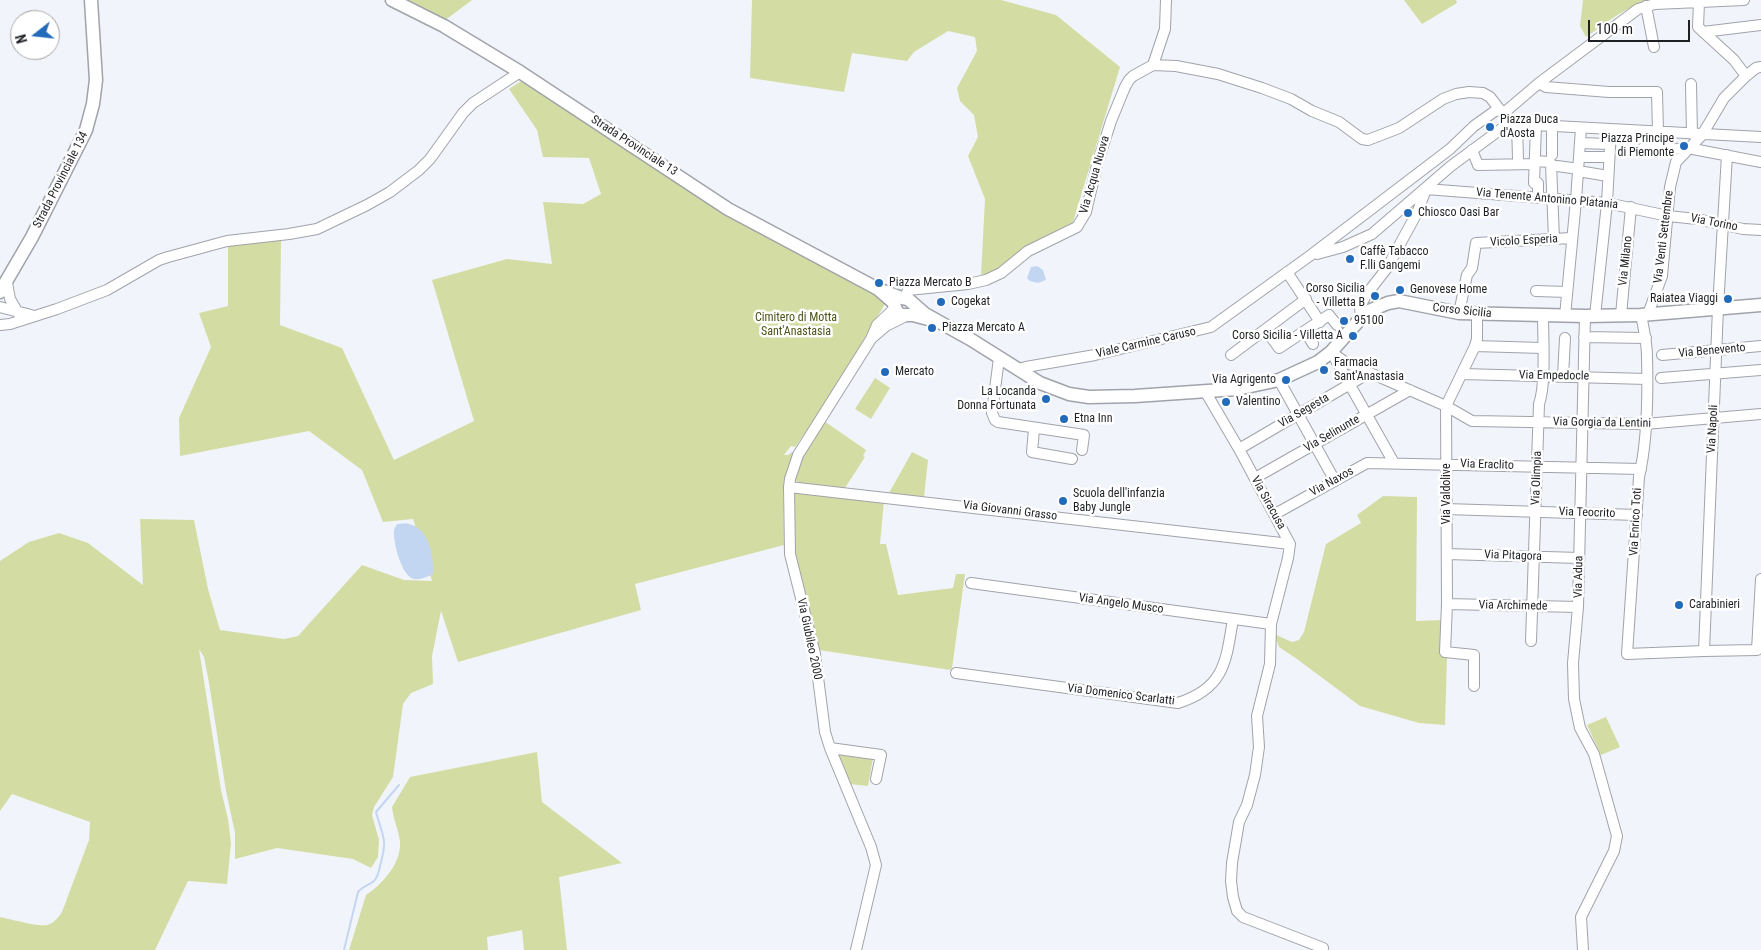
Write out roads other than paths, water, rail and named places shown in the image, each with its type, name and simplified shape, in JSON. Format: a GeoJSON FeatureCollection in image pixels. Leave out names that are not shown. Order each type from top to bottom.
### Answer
{"type":"FeatureCollection","features":[{"type":"Feature","properties":{"kind":"main road","name":"Strada Provinciale 134"},"geometry":{"type":"LineString","coordinates":[[3,288],[32,237],[86,130],[93,104],[96,80],[91,0]]}},
{"type":"Feature","properties":{"kind":"main road","name":"Strada Provinciale 13"},"geometry":{"type":"LineString","coordinates":[[392,0],[444,26],[520,72],[728,209],[937,321],[1000,358]]}},
{"type":"Feature","properties":{"kind":"main road","name":"Corso Sicilia"},"geometry":{"type":"LineString","coordinates":[[1018,370],[1055,390],[1080,396],[1134,396],[1205,392],[1237,389],[1279,380],[1318,362],[1331,352],[1361,318],[1371,310],[1399,301],[1459,312],[1565,316],[1644,314],[1761,305]]}},
{"type":"Feature","properties":{"kind":"main road"},"geometry":{"type":"LineString","coordinates":[[1000,358],[1018,370]]}},
{"type":"Feature","properties":{"kind":"street"},"geometry":{"type":"LineString","coordinates":[[1153,66],[1166,29],[1166,0]]}},
{"type":"Feature","properties":{"kind":"street"},"geometry":{"type":"LineString","coordinates":[[1343,247],[1334,242],[1333,238],[1450,149],[1495,111],[1503,110],[1631,13],[1646,6],[1695,1],[1744,0]]}},
{"type":"Feature","properties":{"kind":"street"},"geometry":{"type":"LineString","coordinates":[[1695,1],[1698,27],[1734,60],[1746,76]]}},
{"type":"Feature","properties":{"kind":"street"},"geometry":{"type":"LineString","coordinates":[[1646,6],[1654,47]]}},
{"type":"Feature","properties":{"kind":"street"},"geometry":{"type":"LineString","coordinates":[[1703,32],[1761,25]]}},
{"type":"Feature","properties":{"kind":"street","name":"Via Acqua Nuova"},"geometry":{"type":"LineString","coordinates":[[904,304],[986,280],[1001,273],[1028,251],[1077,227],[1086,212],[1097,165],[1111,121],[1125,87],[1133,76],[1153,66],[1176,66],[1218,74],[1254,85],[1291,99],[1312,111],[1339,122],[1362,139],[1368,140],[1399,128],[1443,99],[1456,94],[1469,92],[1483,93],[1503,110]]}},
{"type":"Feature","properties":{"kind":"street"},"geometry":{"type":"LineString","coordinates":[[1695,133],[1746,76],[1756,68],[1761,67]]}},
{"type":"Feature","properties":{"kind":"street"},"geometry":{"type":"LineString","coordinates":[[3,323],[35,316],[107,290],[159,260],[168,257],[227,241],[289,234],[317,228],[367,205],[390,192],[419,170],[430,159],[463,113],[520,72]]}},
{"type":"Feature","properties":{"kind":"street"},"geometry":{"type":"LineString","coordinates":[[1539,83],[1546,87],[1609,92],[1657,92],[1658,132]]}},
{"type":"Feature","properties":{"kind":"street"},"geometry":{"type":"LineString","coordinates":[[1690,149],[1695,133],[1692,84]]}},
{"type":"Feature","properties":{"kind":"street"},"geometry":{"type":"LineString","coordinates":[[1503,110],[1517,124],[1761,137]]}},
{"type":"Feature","properties":{"kind":"street"},"geometry":{"type":"LineString","coordinates":[[1311,255],[1343,247],[1372,234],[1472,150],[1505,126],[1503,110]]}},
{"type":"Feature","properties":{"kind":"street"},"geometry":{"type":"LineString","coordinates":[[1517,124],[1518,159]]}},
{"type":"Feature","properties":{"kind":"street"},"geometry":{"type":"LineString","coordinates":[[1536,125],[1534,182],[1538,182],[1538,197]]}},
{"type":"Feature","properties":{"kind":"street"},"geometry":{"type":"LineString","coordinates":[[1552,126],[1554,239]]}},
{"type":"Feature","properties":{"kind":"street"},"geometry":{"type":"LineString","coordinates":[[1565,316],[1579,170],[1581,128]]}},
{"type":"Feature","properties":{"kind":"street","name":"Via Adua"},"geometry":{"type":"LineString","coordinates":[[1583,950],[1581,917],[1583,910],[1614,851],[1618,836],[1594,754],[1580,728],[1574,699],[1573,663],[1578,607],[1584,337],[1590,316],[1607,203],[1611,129]]}},
{"type":"Feature","properties":{"kind":"street"},"geometry":{"type":"LineString","coordinates":[[1466,134],[1474,141],[1481,143]]}},
{"type":"Feature","properties":{"kind":"street"},"geometry":{"type":"LineString","coordinates":[[1580,143],[1610,144]]}},
{"type":"Feature","properties":{"kind":"street"},"geometry":{"type":"LineString","coordinates":[[1643,148],[1690,149],[1761,162]]}},
{"type":"Feature","properties":{"kind":"street","name":"Via Venti Settembre"},"geometry":{"type":"LineString","coordinates":[[1644,314],[1662,276],[1670,187],[1678,159],[1690,149]]}},
{"type":"Feature","properties":{"kind":"street"},"geometry":{"type":"LineString","coordinates":[[1472,150],[1478,165],[1553,162],[1608,176]]}},
{"type":"Feature","properties":{"kind":"street","name":"Via Napoli"},"geometry":{"type":"LineString","coordinates":[[1704,651],[1718,308],[1727,155]]}},
{"type":"Feature","properties":{"kind":"street"},"geometry":{"type":"LineString","coordinates":[[1579,157],[1609,158]]}},
{"type":"Feature","properties":{"kind":"street"},"geometry":{"type":"LineString","coordinates":[[1361,318],[1360,307],[1366,294],[1394,256],[1418,211],[1426,189]]}},
{"type":"Feature","properties":{"kind":"street","name":"Via Tenente Antonino Platania"},"geometry":{"type":"LineString","coordinates":[[1426,189],[1607,203],[1668,216]]}},
{"type":"Feature","properties":{"kind":"street","name":"Via Milano"},"geometry":{"type":"LineString","coordinates":[[1621,315],[1631,207]]}},
{"type":"Feature","properties":{"kind":"street","name":"Via Torino"},"geometry":{"type":"LineString","coordinates":[[1668,216],[1697,219],[1743,229],[1761,230]]}},
{"type":"Feature","properties":{"kind":"street","name":"Viale Carmine Caruso"},"geometry":{"type":"LineString","coordinates":[[1018,370],[1095,355],[1206,329],[1223,319],[1333,238]]}},
{"type":"Feature","properties":{"kind":"street","name":"Vicolo Esperia"},"geometry":{"type":"LineString","coordinates":[[1459,312],[1466,276],[1472,268],[1476,244],[1572,238]]}},
{"type":"Feature","properties":{"kind":"street"},"geometry":{"type":"LineString","coordinates":[[1287,272],[1320,322]]}},
{"type":"Feature","properties":{"kind":"street"},"geometry":{"type":"LineString","coordinates":[[865,282],[895,290],[904,304]]}},
{"type":"Feature","properties":{"kind":"street"},"geometry":{"type":"LineString","coordinates":[[3,288],[18,313]]}},
{"type":"Feature","properties":{"kind":"street"},"geometry":{"type":"LineString","coordinates":[[1536,291],[1567,292]]}},
{"type":"Feature","properties":{"kind":"street"},"geometry":{"type":"LineString","coordinates":[[1231,356],[1306,299]]}},
{"type":"Feature","properties":{"kind":"street","name":"Via Giubileo 2000"},"geometry":{"type":"LineString","coordinates":[[856,950],[876,865],[871,847],[830,748],[826,732],[815,654],[790,554],[789,487],[798,455],[871,339],[886,326],[904,304]]}},
{"type":"Feature","properties":{"kind":"street"},"geometry":{"type":"LineString","coordinates":[[0,307],[35,316]]}},
{"type":"Feature","properties":{"kind":"street","name":"Via Valdolive"},"geometry":{"type":"LineString","coordinates":[[1474,686],[1474,655],[1445,652],[1447,604],[1446,406],[1475,346],[1477,339],[1477,313]]}},
{"type":"Feature","properties":{"kind":"street","name":"Via Enrico Toti"},"geometry":{"type":"LineString","coordinates":[[1644,314],[1647,379],[1645,424],[1627,654],[1704,651]]}},
{"type":"Feature","properties":{"kind":"street"},"geometry":{"type":"LineString","coordinates":[[1266,330],[1279,348],[1329,315],[1337,325]]}},
{"type":"Feature","properties":{"kind":"street","name":"Via Olimpia"},"geometry":{"type":"LineString","coordinates":[[1531,641],[1543,315]]}},
{"type":"Feature","properties":{"kind":"street"},"geometry":{"type":"LineString","coordinates":[[1305,331],[1314,344]]}},
{"type":"Feature","properties":{"kind":"street"},"geometry":{"type":"LineString","coordinates":[[1584,337],[1646,338]]}},
{"type":"Feature","properties":{"kind":"street"},"geometry":{"type":"LineString","coordinates":[[1563,376],[1564,338]]}},
{"type":"Feature","properties":{"kind":"street"},"geometry":{"type":"LineString","coordinates":[[1475,346],[1542,348]]}},
{"type":"Feature","properties":{"kind":"street","name":"Via Benevento"},"geometry":{"type":"LineString","coordinates":[[1662,356],[1761,346]]}},
{"type":"Feature","properties":{"kind":"street"},"geometry":{"type":"LineString","coordinates":[[1331,352],[1394,463]]}},
{"type":"Feature","properties":{"kind":"street","name":"Via Gorgia da Lentini"},"geometry":{"type":"LineString","coordinates":[[1331,352],[1345,362],[1446,406],[1472,420],[1645,424],[1761,414]]}},
{"type":"Feature","properties":{"kind":"street"},"geometry":{"type":"LineString","coordinates":[[1000,358],[992,413],[995,420],[1034,429],[1084,435],[1082,450]]}},
{"type":"Feature","properties":{"kind":"street"},"geometry":{"type":"LineString","coordinates":[[1661,378],[1761,370]]}},
{"type":"Feature","properties":{"kind":"street","name":"Via Segesta"},"geometry":{"type":"LineString","coordinates":[[1238,449],[1369,373]]}},
{"type":"Feature","properties":{"kind":"street","name":"Via Empedocle"},"geometry":{"type":"LineString","coordinates":[[1462,374],[1647,379]]}},
{"type":"Feature","properties":{"kind":"street"},"geometry":{"type":"LineString","coordinates":[[1279,380],[1335,480]]}},
{"type":"Feature","properties":{"kind":"street","name":"Via Selinunte"},"geometry":{"type":"LineString","coordinates":[[1255,478],[1410,390]]}},
{"type":"Feature","properties":{"kind":"street","name":"Via Siracusa"},"geometry":{"type":"LineString","coordinates":[[1205,392],[1255,478],[1290,544],[1271,624],[1270,664],[1257,716],[1259,747],[1255,775],[1247,805],[1239,822],[1231,881],[1233,896],[1237,911],[1243,917],[1323,948]]}},
{"type":"Feature","properties":{"kind":"street"},"geometry":{"type":"LineString","coordinates":[[1034,429],[1032,452],[1072,459]]}},
{"type":"Feature","properties":{"kind":"street","name":"Via Naxos"},"geometry":{"type":"LineString","coordinates":[[1274,514],[1367,463],[1394,463]]}},
{"type":"Feature","properties":{"kind":"street","name":"Via Eraclito"},"geometry":{"type":"LineString","coordinates":[[1394,463],[1641,470]]}},
{"type":"Feature","properties":{"kind":"street","name":"Via Giovanni Grasso"},"geometry":{"type":"LineString","coordinates":[[789,487],[1290,544]]}},
{"type":"Feature","properties":{"kind":"street","name":"Via Teocrito"},"geometry":{"type":"LineString","coordinates":[[1446,509],[1637,515]]}},
{"type":"Feature","properties":{"kind":"street","name":"Via Pitagora"},"geometry":{"type":"LineString","coordinates":[[1447,554],[1579,558]]}},
{"type":"Feature","properties":{"kind":"street"},"geometry":{"type":"LineString","coordinates":[[1704,651],[1757,650],[1761,579]]}},
{"type":"Feature","properties":{"kind":"street","name":"Via Angelo Musco"},"geometry":{"type":"LineString","coordinates":[[971,583],[1271,624]]}},
{"type":"Feature","properties":{"kind":"street","name":"Via Archimede"},"geometry":{"type":"LineString","coordinates":[[1447,604],[1578,607]]}},
{"type":"Feature","properties":{"kind":"street","name":"Via Domenico Scarlatti"},"geometry":{"type":"LineString","coordinates":[[956,673],[1178,702],[1203,692],[1223,669],[1227,657],[1233,619]]}},
{"type":"Feature","properties":{"kind":"street"},"geometry":{"type":"LineString","coordinates":[[830,748],[881,755],[876,778]]}},
{"type":"Feature","properties":{"kind":"water"},"geometry":{"type":"Polygon","coordinates":[[[1037,266],[1043,270],[1046,280],[1038,283],[1027,278],[1031,267],[1037,266]]]}},
{"type":"Feature","properties":{"kind":"water"},"geometry":{"type":"Polygon","coordinates":[[[397,524],[407,524],[416,527],[426,537],[431,552],[433,574],[424,578],[414,579],[406,572],[399,559],[395,543],[394,531],[397,524]]]}},
{"type":"Feature","properties":{"kind":"waterway"},"geometry":{"type":"LineString","coordinates":[[344,950],[358,892],[375,879],[384,849],[384,838],[376,812],[399,785]]}},
{"type":"Feature","properties":{"kind":"place","name":"Piazza Duca d'Aosta"},"geometry":{"type":"Point","coordinates":[1490,127]}},
{"type":"Feature","properties":{"kind":"place","name":"Piazza Principe di Piemonte"},"geometry":{"type":"Point","coordinates":[1684,146]}},
{"type":"Feature","properties":{"kind":"place","name":"Chiosco Oasi Bar"},"geometry":{"type":"Point","coordinates":[1408,213]}},
{"type":"Feature","properties":{"kind":"place","name":"Caffè Tabacco F.lli Gangemi"},"geometry":{"type":"Point","coordinates":[1350,259]}},
{"type":"Feature","properties":{"kind":"place","name":"Piazza Mercato B"},"geometry":{"type":"Point","coordinates":[879,283]}},
{"type":"Feature","properties":{"kind":"place","name":"Genovese Home"},"geometry":{"type":"Point","coordinates":[1400,290]}},
{"type":"Feature","properties":{"kind":"place","name":"Corso Sicilia - Villetta B"},"geometry":{"type":"Point","coordinates":[1375,296]}},
{"type":"Feature","properties":{"kind":"place","name":"Raiatea Viaggi"},"geometry":{"type":"Point","coordinates":[1728,299]}},
{"type":"Feature","properties":{"kind":"place","name":"Cogekat"},"geometry":{"type":"Point","coordinates":[941,302]}},
{"type":"Feature","properties":{"kind":"place","name":"95100"},"geometry":{"type":"Point","coordinates":[1344,321]}},
{"type":"Feature","properties":{"kind":"place","name":"Piazza Mercato A"},"geometry":{"type":"Point","coordinates":[932,328]}},
{"type":"Feature","properties":{"kind":"place","name":"Corso Sicilia - Villetta A"},"geometry":{"type":"Point","coordinates":[1353,336]}},
{"type":"Feature","properties":{"kind":"place","name":"Farmacia Sant'Anastasia"},"geometry":{"type":"Point","coordinates":[1324,370]}},
{"type":"Feature","properties":{"kind":"place","name":"Mercato"},"geometry":{"type":"Point","coordinates":[885,372]}},
{"type":"Feature","properties":{"kind":"place","name":"Via Agrigento"},"geometry":{"type":"Point","coordinates":[1286,380]}},
{"type":"Feature","properties":{"kind":"place","name":"La Locanda Donna Fortunata"},"geometry":{"type":"Point","coordinates":[1046,399]}},
{"type":"Feature","properties":{"kind":"place","name":"Valentino"},"geometry":{"type":"Point","coordinates":[1226,402]}},
{"type":"Feature","properties":{"kind":"place","name":"Etna Inn"},"geometry":{"type":"Point","coordinates":[1064,419]}},
{"type":"Feature","properties":{"kind":"place","name":"Scuola dell'infanzia Baby Jungle"},"geometry":{"type":"Point","coordinates":[1063,501]}},
{"type":"Feature","properties":{"kind":"place","name":"Carabinieri"},"geometry":{"type":"Point","coordinates":[1679,605]}},
{"type":"Feature","properties":{"kind":"park label","name":"Cimitero di Motta Sant'Anastasia"},"geometry":{"type":"Point","coordinates":[796,325]}}]}
